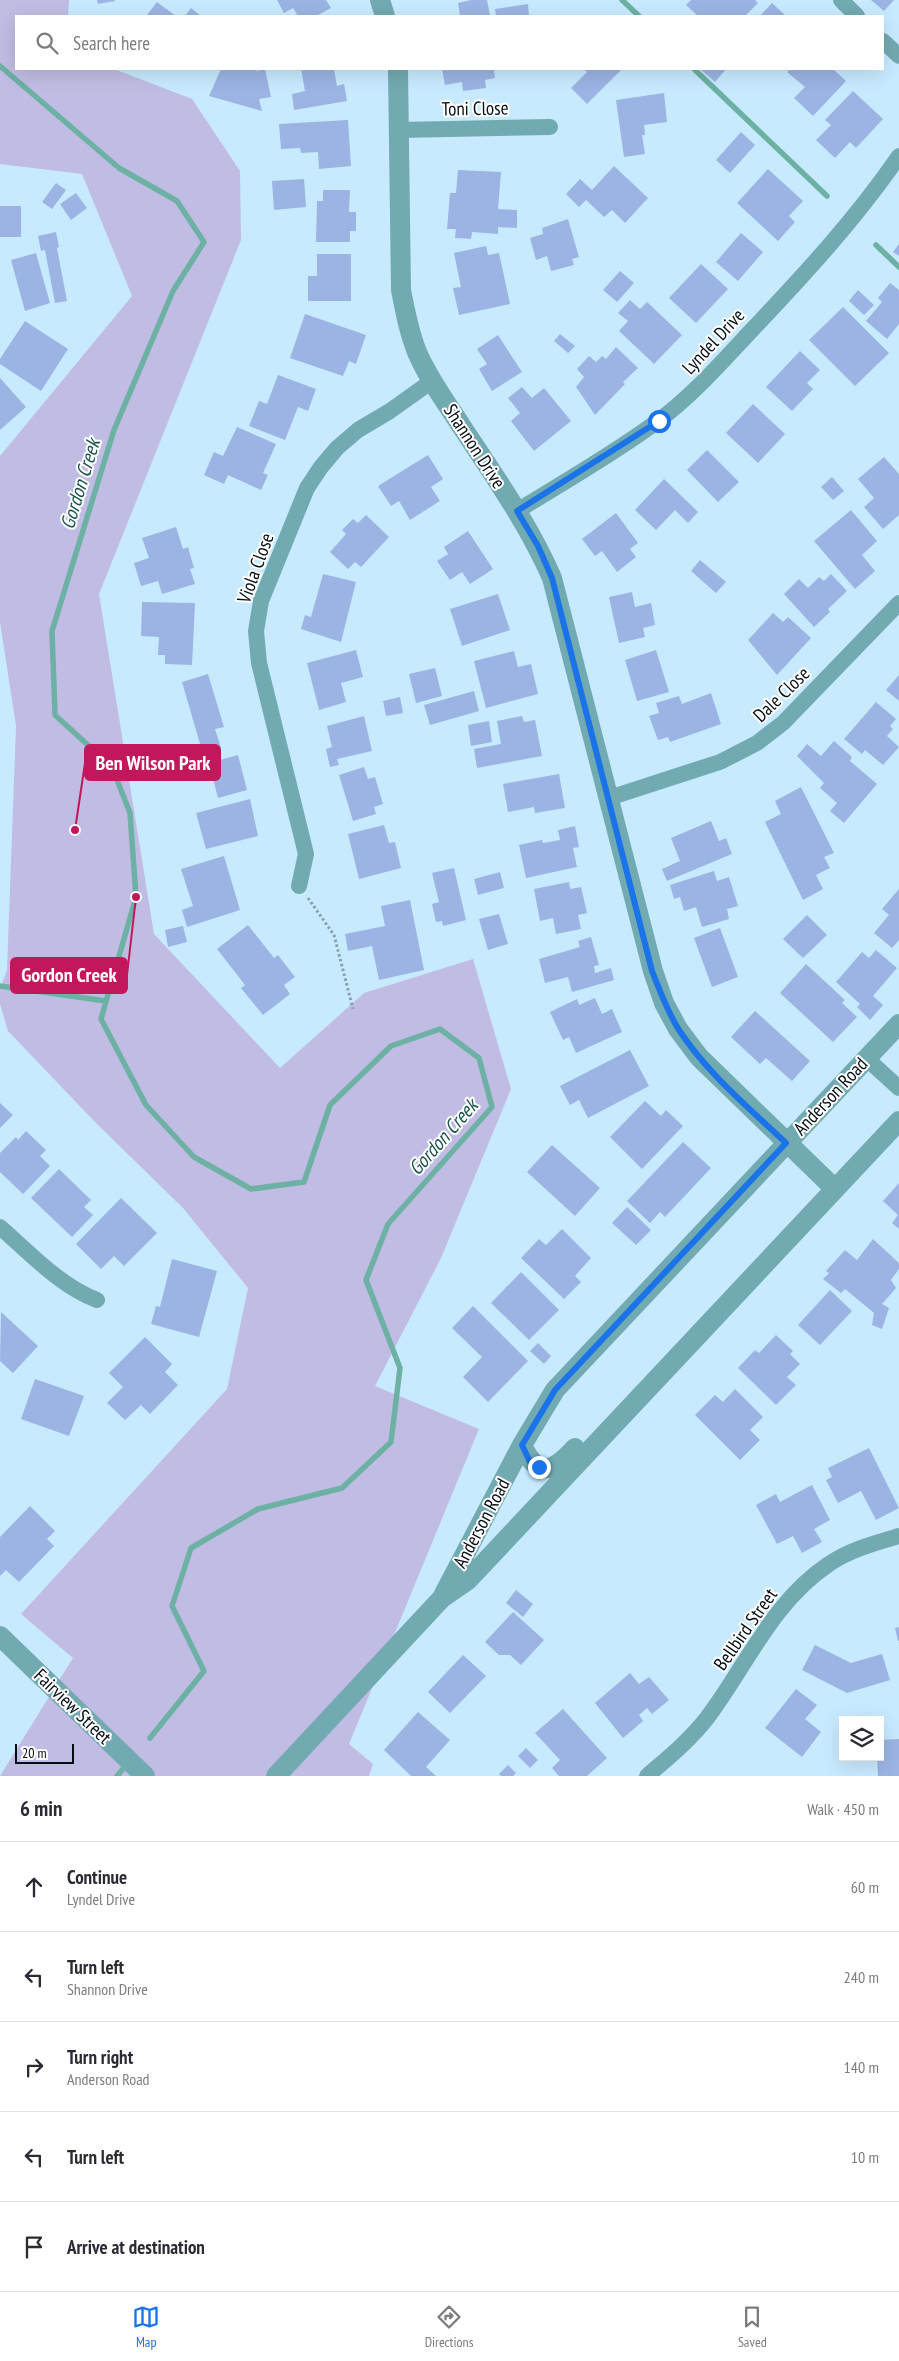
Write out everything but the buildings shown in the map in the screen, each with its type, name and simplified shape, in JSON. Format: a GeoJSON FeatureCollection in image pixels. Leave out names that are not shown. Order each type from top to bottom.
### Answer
{"type":"FeatureCollection","features":[{"type":"Feature","properties":{"kind":"street"},"geometry":{"type":"LineString","coordinates":[[380,0],[385,15]]}},
{"type":"Feature","properties":{"kind":"street"},"geometry":{"type":"LineString","coordinates":[[841,0],[856,15]]}},
{"type":"Feature","properties":{"kind":"street"},"geometry":{"type":"LineString","coordinates":[[884,42],[899,56]]}},
{"type":"Feature","properties":{"kind":"street","name":"Shannon Drive"},"geometry":{"type":"LineString","coordinates":[[398,70],[401,290],[407,322],[417,352],[432,381],[517,511],[538,546],[552,578],[652,971],[664,1003],[678,1029],[698,1057],[835,1189]]}},
{"type":"Feature","properties":{"kind":"street","name":"Toni Close"},"geometry":{"type":"LineString","coordinates":[[399,130],[550,127]]}},
{"type":"Feature","properties":{"kind":"street","name":"Lyndel Drive"},"geometry":{"type":"LineString","coordinates":[[517,511],[651,426],[694,391],[793,286],[849,222],[899,156]]}},
{"type":"Feature","properties":{"kind":"street","name":"Viola Close"},"geometry":{"type":"LineString","coordinates":[[299,886],[306,854],[259,663],[256,631],[261,601],[307,488],[321,467],[337,448],[358,430],[390,411],[432,381]]}},
{"type":"Feature","properties":{"kind":"street","name":"Dale Close"},"geometry":{"type":"LineString","coordinates":[[609,798],[720,762],[757,744],[783,723],[899,603]]}},
{"type":"Feature","properties":{"kind":"street","name":"Anderson Road"},"geometry":{"type":"LineString","coordinates":[[442,1598],[522,1445],[543,1408],[561,1383],[899,1024]]}},
{"type":"Feature","properties":{"kind":"street"},"geometry":{"type":"LineString","coordinates":[[866,1058],[899,1088]]}},
{"type":"Feature","properties":{"kind":"street","name":"Anderson Road"},"geometry":{"type":"LineString","coordinates":[[276,1775],[442,1598],[468,1580],[899,1121]]}},
{"type":"Feature","properties":{"kind":"street"},"geometry":{"type":"LineString","coordinates":[[0,1227],[66,1283],[81,1294],[97,1300]]}},
{"type":"Feature","properties":{"kind":"street"},"geometry":{"type":"LineString","coordinates":[[522,1445],[530,1462],[548,1469],[557,1466],[634,1384],[672,1361]]}},
{"type":"Feature","properties":{"kind":"street","name":"Bellbird Street"},"geometry":{"type":"LineString","coordinates":[[647,1776],[706,1719],[780,1608],[803,1584],[830,1563],[869,1545],[899,1536]]}},
{"type":"Feature","properties":{"kind":"street","name":"Fairview Street"},"geometry":{"type":"LineString","coordinates":[[0,1636],[145,1776]]}},
{"type":"Feature","properties":{"kind":"path"},"geometry":{"type":"LineString","coordinates":[[299,886],[334,935],[353,1009]]}},
{"type":"Feature","properties":{"kind":"shaded area"},"geometry":{"type":"Polygon","coordinates":[[[0,0],[69,0],[68,15],[15,15],[15,70],[117,70],[192,99],[240,171],[241,240],[99,594],[154,934],[280,1068],[364,993],[473,959],[511,1089],[441,1258],[375,1386],[479,1429],[349,1744],[373,1764],[369,1776],[0,1776],[73,1658],[21,1614],[227,1389],[248,1288],[183,1208],[96,1123],[8,1031],[0,1004],[0,989],[7,970],[16,726],[0,622],[0,456],[132,296],[82,174],[0,164],[0,0]]]}},
{"type":"Feature","properties":{"kind":"waterway"},"geometry":{"type":"LineString","coordinates":[[622,0],[638,15]]}},
{"type":"Feature","properties":{"kind":"waterway","name":"Gordon Creek"},"geometry":{"type":"LineString","coordinates":[[0,66],[119,168],[177,201],[204,242],[173,291],[114,430],[52,631],[55,715],[112,767],[130,813],[136,897],[101,1019],[146,1105],[194,1157],[251,1189],[304,1182],[330,1105],[391,1046],[440,1029],[479,1058],[492,1107],[388,1224],[366,1280],[400,1368],[391,1442],[342,1488],[258,1509],[191,1548],[172,1606],[204,1671],[150,1738]]}},
{"type":"Feature","properties":{"kind":"waterway"},"geometry":{"type":"LineString","coordinates":[[695,70],[827,196]]}},
{"type":"Feature","properties":{"kind":"waterway"},"geometry":{"type":"LineString","coordinates":[[876,245],[899,267]]}},
{"type":"Feature","properties":{"kind":"waterway"},"geometry":{"type":"LineString","coordinates":[[0,986],[106,1001]]}},
{"type":"Feature","properties":{"kind":"waterway","name":"Gordon Creek"},"geometry":{"type":"LineString","coordinates":[[117,1776],[122,1770]]}},
{"type":"Feature","properties":{"kind":"place","name":"Ben Wilson Park"},"geometry":{"type":"Point","coordinates":[75,830]}},
{"type":"Feature","properties":{"kind":"place","name":"Gordon Creek"},"geometry":{"type":"Point","coordinates":[136,897]}},
{"type":"Feature","properties":{"kind":"route"},"geometry":{"type":"LineString","coordinates":[[539,1467],[530,1462],[522,1445],[555,1390],[786,1143],[698,1057],[678,1029],[664,1003],[652,971],[563,615],[552,578],[538,546],[517,511],[659,421]]}}]}
